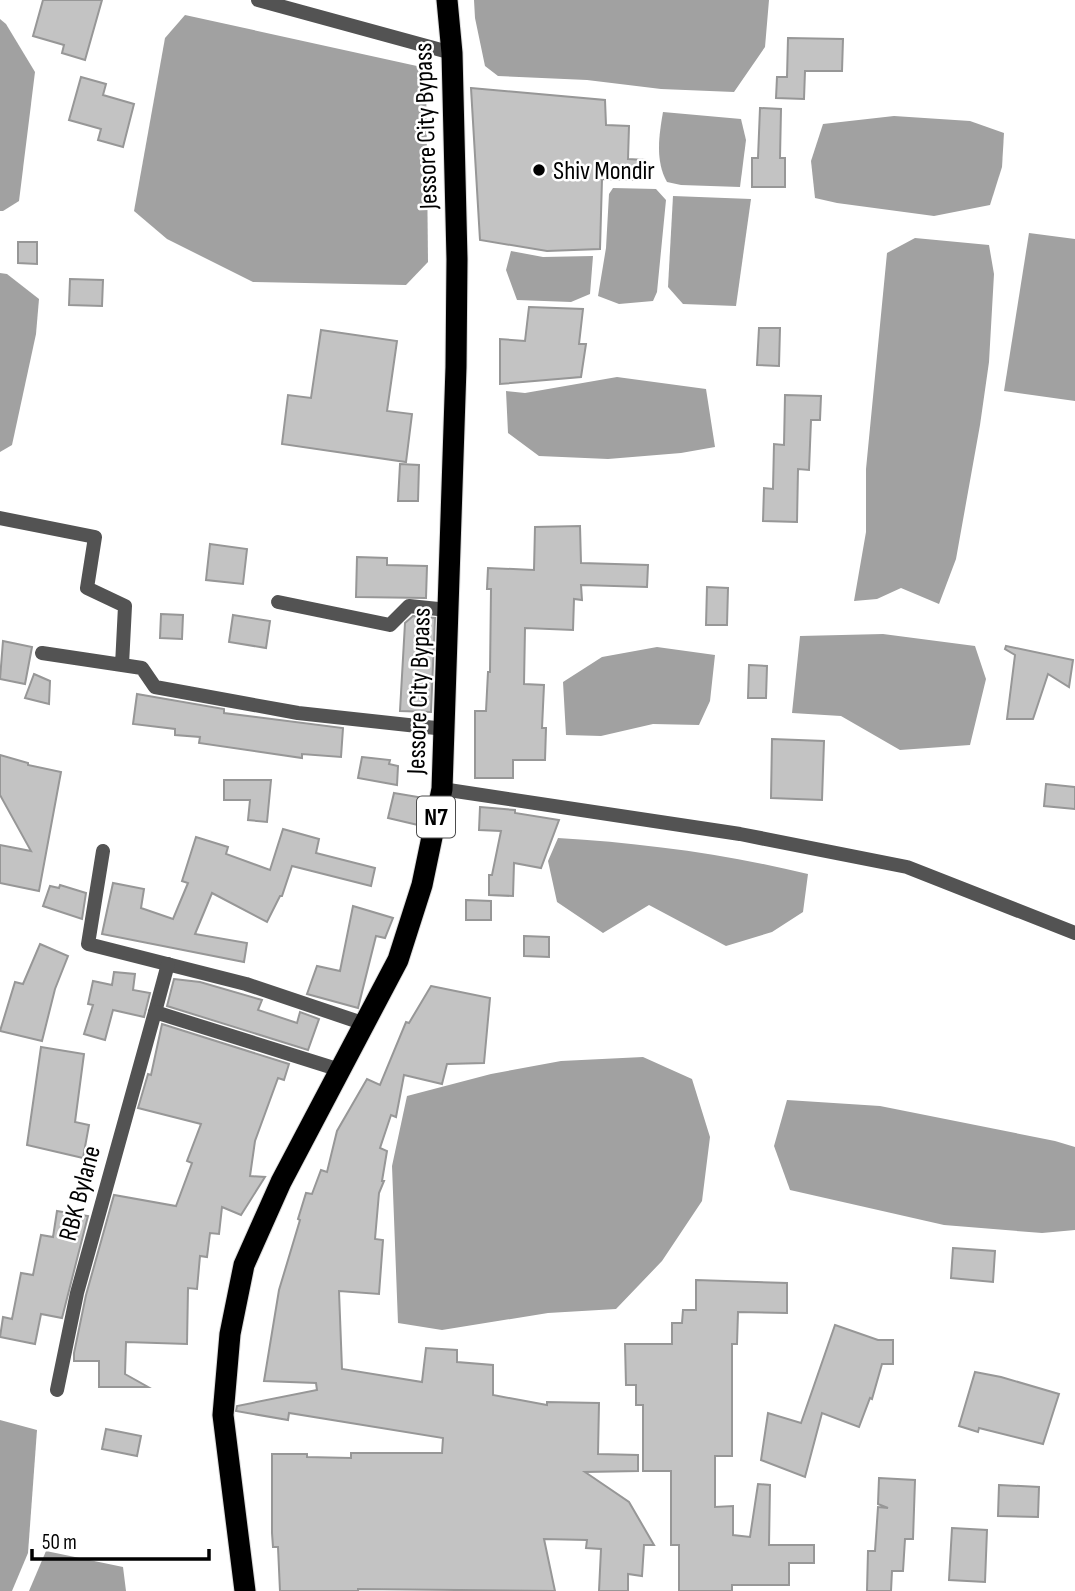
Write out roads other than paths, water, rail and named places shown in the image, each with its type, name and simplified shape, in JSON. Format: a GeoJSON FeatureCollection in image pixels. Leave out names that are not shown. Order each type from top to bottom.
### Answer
{"type":"FeatureCollection","features":[{"type":"Feature","properties":{"kind":"highway","name":"Jessore City Bypass"},"geometry":{"type":"LineString","coordinates":[[245,1591],[223,1415],[230,1334],[243,1265],[281,1182],[398,960],[422,885],[442,789],[457,353],[452,53],[447,0]]}},
{"type":"Feature","properties":{"kind":"street"},"geometry":{"type":"LineString","coordinates":[[258,0],[452,53]]}},
{"type":"Feature","properties":{"kind":"street"},"geometry":{"type":"LineString","coordinates":[[0,519],[95,537],[87,588],[125,607],[122,665],[42,653],[92,661],[142,668],[155,687],[298,713],[445,729]]}},
{"type":"Feature","properties":{"kind":"street"},"geometry":{"type":"LineString","coordinates":[[278,602],[390,625],[409,606],[448,610]]}},
{"type":"Feature","properties":{"kind":"street"},"geometry":{"type":"LineString","coordinates":[[442,789],[740,834],[907,867],[1075,933]]}},
{"type":"Feature","properties":{"kind":"street"},"geometry":{"type":"LineString","coordinates":[[103,851],[88,944],[246,984],[365,1024]]}},
{"type":"Feature","properties":{"kind":"street","name":"RBK Bylane"},"geometry":{"type":"LineString","coordinates":[[57,1390],[77,1293],[168,964]]}},
{"type":"Feature","properties":{"kind":"street"},"geometry":{"type":"LineString","coordinates":[[155,1012],[340,1070]]}},
{"type":"Feature","properties":{"kind":"place","name":"Shiv Mondir"},"geometry":{"type":"Point","coordinates":[539,170]}}]}
